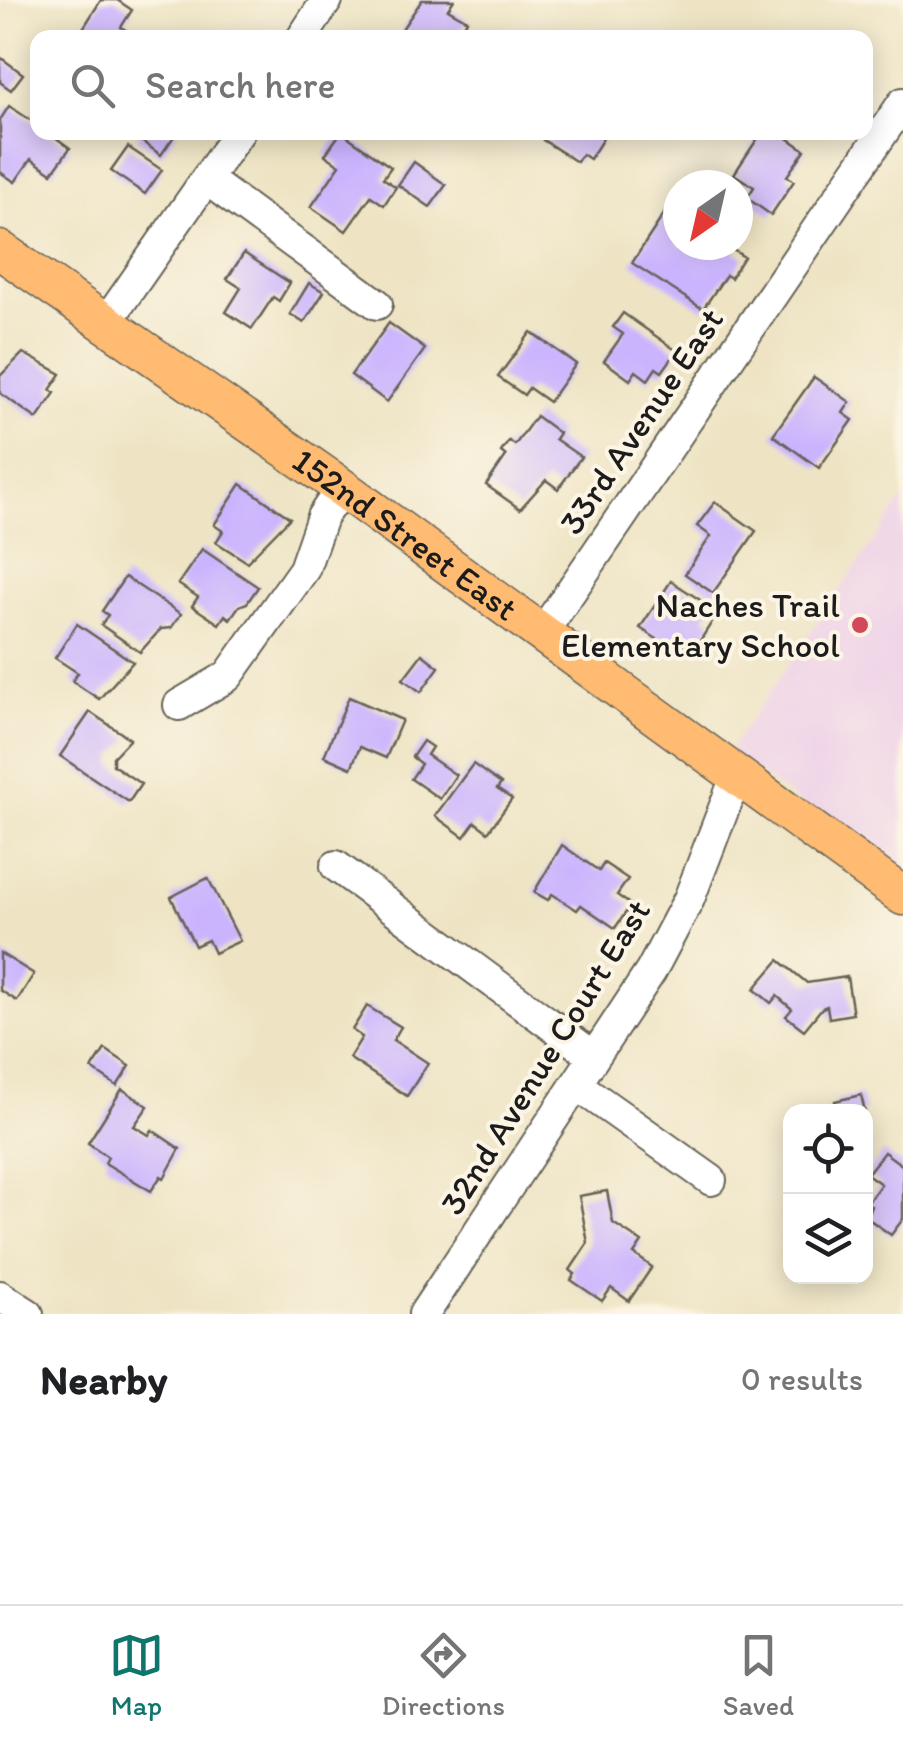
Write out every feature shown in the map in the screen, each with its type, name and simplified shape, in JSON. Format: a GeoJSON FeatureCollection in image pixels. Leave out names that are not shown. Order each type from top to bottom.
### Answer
{"type":"FeatureCollection","features":[{"type":"Feature","properties":{"kind":"main road","name":"152nd Street East"},"geometry":{"type":"LineString","coordinates":[[0,250],[342,487],[903,896]]}},
{"type":"Feature","properties":{"kind":"street"},"geometry":{"type":"LineString","coordinates":[[307,30],[327,0]]}},
{"type":"Feature","properties":{"kind":"street","name":"33rd Avenue East"},"geometry":{"type":"LineString","coordinates":[[543,632],[903,103]]}},
{"type":"Feature","properties":{"kind":"street"},"geometry":{"type":"LineString","coordinates":[[106,323],[233,140]]}},
{"type":"Feature","properties":{"kind":"street"},"geometry":{"type":"LineString","coordinates":[[206,179],[377,304]]}},
{"type":"Feature","properties":{"kind":"street"},"geometry":{"type":"LineString","coordinates":[[179,705],[228,676],[304,570],[322,517],[342,487]]}},
{"type":"Feature","properties":{"kind":"street","name":"32nd Avenue Court East"},"geometry":{"type":"LineString","coordinates":[[424,1314],[651,971],[690,899],[736,777]]}},
{"type":"Feature","properties":{"kind":"street"},"geometry":{"type":"LineString","coordinates":[[336,866],[593,1056]]}},
{"type":"Feature","properties":{"kind":"street"},"geometry":{"type":"LineString","coordinates":[[577,1085],[711,1180]]}},
{"type":"Feature","properties":{"kind":"street"},"geometry":{"type":"LineString","coordinates":[[0,1296],[28,1314]]}},
{"type":"Feature","properties":{"kind":"shaded area","name":"Naches Trail Elementary School"},"geometry":{"type":"Polygon","coordinates":[[[903,499],[903,878],[729,751],[903,499]]]}},
{"type":"Feature","properties":{"kind":"building"},"geometry":{"type":"Polygon","coordinates":[[[101,0],[117,0],[132,10],[121,27],[126,30],[82,30],[101,0]]]}},
{"type":"Feature","properties":{"kind":"building"},"geometry":{"type":"Polygon","coordinates":[[[422,0],[454,0],[448,9],[467,20],[461,30],[402,29],[422,0]]]}},
{"type":"Feature","properties":{"kind":"building"},"geometry":{"type":"Polygon","coordinates":[[[0,57],[23,74],[11,90],[0,82],[0,57]]]}},
{"type":"Feature","properties":{"kind":"building"},"geometry":{"type":"Polygon","coordinates":[[[9,106],[30,120],[30,140],[59,140],[70,148],[52,173],[31,159],[15,182],[0,172],[0,120],[9,106]]]}},
{"type":"Feature","properties":{"kind":"building"},"geometry":{"type":"Polygon","coordinates":[[[140,140],[171,140],[161,155],[140,140]]]}},
{"type":"Feature","properties":{"kind":"building"},"geometry":{"type":"Polygon","coordinates":[[[335,140],[352,140],[391,167],[383,178],[396,187],[384,205],[371,196],[346,231],[311,207],[340,165],[325,155],[335,140]]]}},
{"type":"Feature","properties":{"kind":"building"},"geometry":{"type":"Polygon","coordinates":[[[543,140],[602,140],[590,159],[582,154],[577,162],[543,140]]]}},
{"type":"Feature","properties":{"kind":"building"},"geometry":{"type":"Polygon","coordinates":[[[757,140],[791,140],[805,150],[787,176],[794,181],[771,215],[753,202],[753,170],[737,170],[757,140]]]}},
{"type":"Feature","properties":{"kind":"building"},"geometry":{"type":"Polygon","coordinates":[[[128,147],[162,170],[145,194],[111,171],[128,147]]]}},
{"type":"Feature","properties":{"kind":"building"},"geometry":{"type":"Polygon","coordinates":[[[414,162],[446,185],[430,207],[398,185],[414,162]]]}},
{"type":"Feature","properties":{"kind":"building"},"geometry":{"type":"Polygon","coordinates":[[[663,216],[663,260],[742,260],[731,278],[726,275],[703,309],[632,263],[663,216]]]}},
{"type":"Feature","properties":{"kind":"building"},"geometry":{"type":"Polygon","coordinates":[[[244,253],[290,283],[279,301],[273,297],[252,329],[226,312],[241,288],[227,279],[244,253]]]}},
{"type":"Feature","properties":{"kind":"building"},"geometry":{"type":"Polygon","coordinates":[[[309,283],[324,292],[304,323],[290,314],[309,283]]]}},
{"type":"Feature","properties":{"kind":"building"},"geometry":{"type":"Polygon","coordinates":[[[623,313],[677,351],[662,372],[656,368],[648,380],[636,371],[630,380],[604,361],[623,334],[613,327],[623,313]]]}},
{"type":"Feature","properties":{"kind":"building"},"geometry":{"type":"Polygon","coordinates":[[[389,323],[425,349],[387,402],[351,375],[389,323]]]}},
{"type":"Feature","properties":{"kind":"building"},"geometry":{"type":"Polygon","coordinates":[[[531,332],[576,364],[549,402],[529,388],[524,395],[498,377],[531,332]]]}},
{"type":"Feature","properties":{"kind":"building"},"geometry":{"type":"Polygon","coordinates":[[[23,353],[61,374],[50,390],[55,393],[37,419],[0,393],[0,376],[23,353]]]}},
{"type":"Feature","properties":{"kind":"building"},"geometry":{"type":"Polygon","coordinates":[[[814,377],[850,402],[843,413],[853,420],[819,468],[773,435],[814,377]]]}},
{"type":"Feature","properties":{"kind":"building"},"geometry":{"type":"Polygon","coordinates":[[[536,416],[559,433],[555,439],[581,457],[558,489],[546,480],[520,509],[486,485],[506,456],[501,452],[509,441],[515,445],[536,416]]]}},
{"type":"Feature","properties":{"kind":"building"},"geometry":{"type":"Polygon","coordinates":[[[241,484],[290,518],[247,562],[216,542],[223,531],[214,525],[241,484]]]}},
{"type":"Feature","properties":{"kind":"building"},"geometry":{"type":"Polygon","coordinates":[[[715,502],[756,531],[713,593],[685,574],[711,536],[697,526],[715,502]]]}},
{"type":"Feature","properties":{"kind":"building"},"geometry":{"type":"Polygon","coordinates":[[[202,549],[258,587],[247,603],[239,606],[230,619],[225,615],[219,624],[192,606],[198,597],[178,584],[202,549]]]}},
{"type":"Feature","properties":{"kind":"building"},"geometry":{"type":"Polygon","coordinates":[[[125,577],[181,614],[171,628],[161,629],[140,652],[101,625],[108,615],[102,611],[125,577]]]}},
{"type":"Feature","properties":{"kind":"building"},"geometry":{"type":"Polygon","coordinates":[[[671,581],[711,607],[704,617],[712,622],[693,652],[682,645],[677,652],[640,628],[671,581]]]}},
{"type":"Feature","properties":{"kind":"building"},"geometry":{"type":"Polygon","coordinates":[[[77,624],[133,662],[99,699],[72,681],[78,673],[55,658],[77,624]]]}},
{"type":"Feature","properties":{"kind":"building"},"geometry":{"type":"Polygon","coordinates":[[[422,654],[439,667],[421,692],[403,679],[422,654]]]}},
{"type":"Feature","properties":{"kind":"building"},"geometry":{"type":"Polygon","coordinates":[[[349,697],[402,720],[386,758],[360,747],[351,768],[324,756],[349,697]]]}},
{"type":"Feature","properties":{"kind":"building"},"geometry":{"type":"Polygon","coordinates":[[[90,712],[130,739],[113,757],[113,765],[141,784],[129,802],[60,756],[90,712]]]}},
{"type":"Feature","properties":{"kind":"building"},"geometry":{"type":"Polygon","coordinates":[[[423,741],[432,747],[427,755],[456,775],[440,799],[411,779],[421,764],[412,757],[423,741]]]}},
{"type":"Feature","properties":{"kind":"building"},"geometry":{"type":"Polygon","coordinates":[[[473,764],[501,784],[497,789],[512,799],[488,832],[475,822],[464,837],[435,816],[473,764]]]}},
{"type":"Feature","properties":{"kind":"building"},"geometry":{"type":"Polygon","coordinates":[[[562,845],[599,871],[604,863],[628,879],[617,895],[631,905],[615,928],[581,905],[577,910],[552,894],[548,900],[534,892],[562,845]]]}},
{"type":"Feature","properties":{"kind":"building"},"geometry":{"type":"Polygon","coordinates":[[[208,878],[240,941],[214,953],[208,940],[195,946],[171,897],[208,878]]]}},
{"type":"Feature","properties":{"kind":"building"},"geometry":{"type":"Polygon","coordinates":[[[0,953],[34,974],[17,1001],[0,990],[0,953]]]}},
{"type":"Feature","properties":{"kind":"building"},"geometry":{"type":"Polygon","coordinates":[[[779,960],[807,983],[847,977],[853,1014],[829,1018],[827,1006],[804,1030],[786,1016],[792,1009],[777,996],[771,1003],[754,989],[779,960]]]}},
{"type":"Feature","properties":{"kind":"building"},"geometry":{"type":"Polygon","coordinates":[[[367,1006],[401,1027],[393,1040],[428,1063],[407,1096],[349,1058],[362,1037],[352,1030],[367,1006]]]}},
{"type":"Feature","properties":{"kind":"building"},"geometry":{"type":"Polygon","coordinates":[[[105,1049],[130,1066],[117,1086],[92,1069],[105,1049]]]}},
{"type":"Feature","properties":{"kind":"building"},"geometry":{"type":"Polygon","coordinates":[[[122,1089],[148,1106],[134,1126],[149,1135],[152,1130],[180,1149],[164,1178],[161,1176],[151,1191],[105,1163],[108,1157],[88,1143],[122,1089]]]}},
{"type":"Feature","properties":{"kind":"building"},"geometry":{"type":"Polygon","coordinates":[[[861,1095],[863,1104],[836,1104],[835,1101],[861,1095]]]}},
{"type":"Feature","properties":{"kind":"building"},"geometry":{"type":"Polygon","coordinates":[[[884,1152],[903,1166],[903,1219],[891,1235],[873,1222],[873,1195],[881,1184],[873,1178],[873,1166],[884,1152]]]}},
{"type":"Feature","properties":{"kind":"building"},"geometry":{"type":"Polygon","coordinates":[[[607,1191],[613,1223],[642,1242],[634,1254],[652,1267],[629,1301],[611,1288],[602,1301],[571,1280],[575,1274],[570,1270],[588,1243],[579,1196],[607,1191]]]}},
{"type":"Feature","properties":{"kind":"place","name":"Naches Trail Elementary School"},"geometry":{"type":"Point","coordinates":[860,625]}}]}
